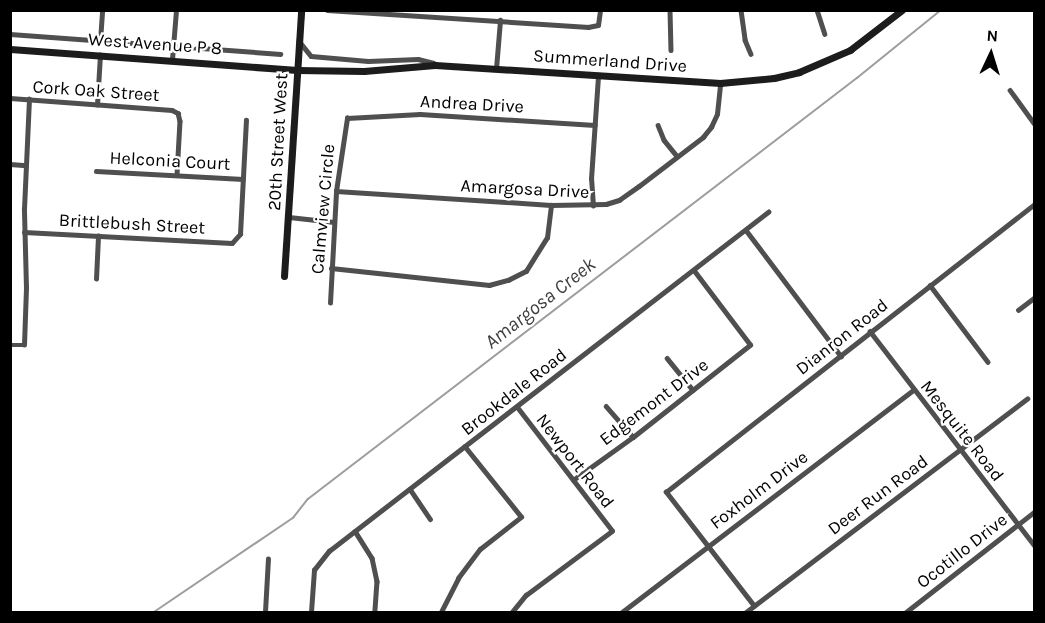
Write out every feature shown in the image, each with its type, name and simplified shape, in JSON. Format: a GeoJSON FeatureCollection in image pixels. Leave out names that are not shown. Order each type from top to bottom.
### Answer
{"type":"FeatureCollection","features":[{"type":"Feature","properties":{"kind":"street"},"geometry":{"type":"LineString","coordinates":[[100,41],[102,10]]}},
{"type":"Feature","properties":{"kind":"street"},"geometry":{"type":"LineString","coordinates":[[172,60],[176,10]]}},
{"type":"Feature","properties":{"kind":"street","name":"20th Street West"},"geometry":{"type":"LineString","coordinates":[[285,276],[301,10]]}},
{"type":"Feature","properties":{"kind":"street"},"geometry":{"type":"LineString","coordinates":[[327,10],[588,27],[598,25],[600,10]]}},
{"type":"Feature","properties":{"kind":"street"},"geometry":{"type":"LineString","coordinates":[[670,10],[671,50]]}},
{"type":"Feature","properties":{"kind":"street"},"geometry":{"type":"LineString","coordinates":[[741,10],[745,40],[751,54]]}},
{"type":"Feature","properties":{"kind":"street"},"geometry":{"type":"LineString","coordinates":[[817,10],[825,34]]}},
{"type":"Feature","properties":{"kind":"street","name":"Summerland Drive"},"geometry":{"type":"LineString","coordinates":[[297,70],[364,71],[443,65],[720,83],[756,80],[799,72],[850,50],[902,10]]}},
{"type":"Feature","properties":{"kind":"street"},"geometry":{"type":"LineString","coordinates":[[496,69],[500,20]]}},
{"type":"Feature","properties":{"kind":"street","name":"West Avenue P 8"},"geometry":{"type":"LineString","coordinates":[[10,34],[280,54]]}},
{"type":"Feature","properties":{"kind":"street"},"geometry":{"type":"LineString","coordinates":[[299,41],[311,56],[368,61],[418,59],[443,65]]}},
{"type":"Feature","properties":{"kind":"street","name":"West Avenue P 8"},"geometry":{"type":"LineString","coordinates":[[10,49],[297,70]]}},
{"type":"Feature","properties":{"kind":"street"},"geometry":{"type":"LineString","coordinates":[[97,105],[100,55]]}},
{"type":"Feature","properties":{"kind":"street"},"geometry":{"type":"LineString","coordinates":[[593,206],[591,179],[598,75]]}},
{"type":"Feature","properties":{"kind":"street","name":"Amargosa Drive"},"geometry":{"type":"LineString","coordinates":[[336,191],[551,205],[593,206],[619,200],[711,127],[720,100],[720,83]]}},
{"type":"Feature","properties":{"kind":"street"},"geometry":{"type":"LineString","coordinates":[[1010,90],[1035,123]]}},
{"type":"Feature","properties":{"kind":"street","name":"Cork Oak Street"},"geometry":{"type":"LineString","coordinates":[[10,98],[172,110],[178,113],[177,176]]}},
{"type":"Feature","properties":{"kind":"street"},"geometry":{"type":"LineString","coordinates":[[10,345],[24,345],[26,288],[24,232],[29,99]]}},
{"type":"Feature","properties":{"kind":"street","name":"Andrea Drive"},"geometry":{"type":"LineString","coordinates":[[347,118],[420,114],[595,125]]}},
{"type":"Feature","properties":{"kind":"street","name":"Calmview Circle"},"geometry":{"type":"LineString","coordinates":[[330,303],[336,191],[347,118]]}},
{"type":"Feature","properties":{"kind":"street"},"geometry":{"type":"LineString","coordinates":[[243,179],[246,120]]}},
{"type":"Feature","properties":{"kind":"street"},"geometry":{"type":"LineString","coordinates":[[658,125],[664,140],[677,156]]}},
{"type":"Feature","properties":{"kind":"street"},"geometry":{"type":"LineString","coordinates":[[10,164],[26,165]]}},
{"type":"Feature","properties":{"kind":"street","name":"Helconia Court"},"geometry":{"type":"LineString","coordinates":[[96,171],[243,179]]}},
{"type":"Feature","properties":{"kind":"street","name":"Brittlebush Street"},"geometry":{"type":"LineString","coordinates":[[24,232],[232,243],[237,240],[243,179]]}},
{"type":"Feature","properties":{"kind":"street","name":"Dianron Road"},"geometry":{"type":"LineString","coordinates":[[706,547],[666,492],[1035,204]]}},
{"type":"Feature","properties":{"kind":"street"},"geometry":{"type":"LineString","coordinates":[[331,268],[489,285],[508,280],[526,271],[547,238],[551,205]]}},
{"type":"Feature","properties":{"kind":"street","name":"Brookdale Road"},"geometry":{"type":"LineString","coordinates":[[311,612],[314,570],[329,551],[768,213]]}},
{"type":"Feature","properties":{"kind":"street"},"geometry":{"type":"LineString","coordinates":[[289,217],[334,222]]}},
{"type":"Feature","properties":{"kind":"street"},"geometry":{"type":"LineString","coordinates":[[746,230],[841,356]]}},
{"type":"Feature","properties":{"kind":"street"},"geometry":{"type":"LineString","coordinates":[[96,279],[98,236]]}},
{"type":"Feature","properties":{"kind":"street","name":"Edgemont Drive"},"geometry":{"type":"LineString","coordinates":[[573,480],[633,437],[750,345],[694,271]]}},
{"type":"Feature","properties":{"kind":"street"},"geometry":{"type":"LineString","coordinates":[[930,285],[988,362]]}},
{"type":"Feature","properties":{"kind":"street"},"geometry":{"type":"LineString","coordinates":[[1018,310],[1035,298]]}},
{"type":"Feature","properties":{"kind":"street","name":"Mesquite Road"},"geometry":{"type":"LineString","coordinates":[[870,331],[913,390],[1035,545]]}},
{"type":"Feature","properties":{"kind":"street"},"geometry":{"type":"LineString","coordinates":[[667,358],[693,390]]}},
{"type":"Feature","properties":{"kind":"street","name":"Foxholm Drive"},"geometry":{"type":"LineString","coordinates":[[622,612],[913,390]]}},
{"type":"Feature","properties":{"kind":"street","name":"Deer Run Road"},"geometry":{"type":"LineString","coordinates":[[746,612],[1027,399]]}},
{"type":"Feature","properties":{"kind":"street","name":"Newport Road"},"geometry":{"type":"LineString","coordinates":[[512,612],[526,596],[612,531],[517,406]]}},
{"type":"Feature","properties":{"kind":"street"},"geometry":{"type":"LineString","coordinates":[[606,406],[633,437]]}},
{"type":"Feature","properties":{"kind":"street"},"geometry":{"type":"LineString","coordinates":[[441,612],[458,578],[480,549],[521,518],[465,447]]}},
{"type":"Feature","properties":{"kind":"street"},"geometry":{"type":"LineString","coordinates":[[410,489],[430,519]]}},
{"type":"Feature","properties":{"kind":"street","name":"Ocotillo Drive"},"geometry":{"type":"LineString","coordinates":[[906,612],[1035,512]]}},
{"type":"Feature","properties":{"kind":"street"},"geometry":{"type":"LineString","coordinates":[[355,531],[372,558],[377,581],[375,612]]}},
{"type":"Feature","properties":{"kind":"street"},"geometry":{"type":"LineString","coordinates":[[706,547],[754,606]]}},
{"type":"Feature","properties":{"kind":"street"},"geometry":{"type":"LineString","coordinates":[[265,612],[268,559]]}},
{"type":"Feature","properties":{"kind":"waterway","name":"Amargosa Creek"},"geometry":{"type":"LineString","coordinates":[[154,612],[293,518],[308,499],[857,78],[941,10]]}}]}
